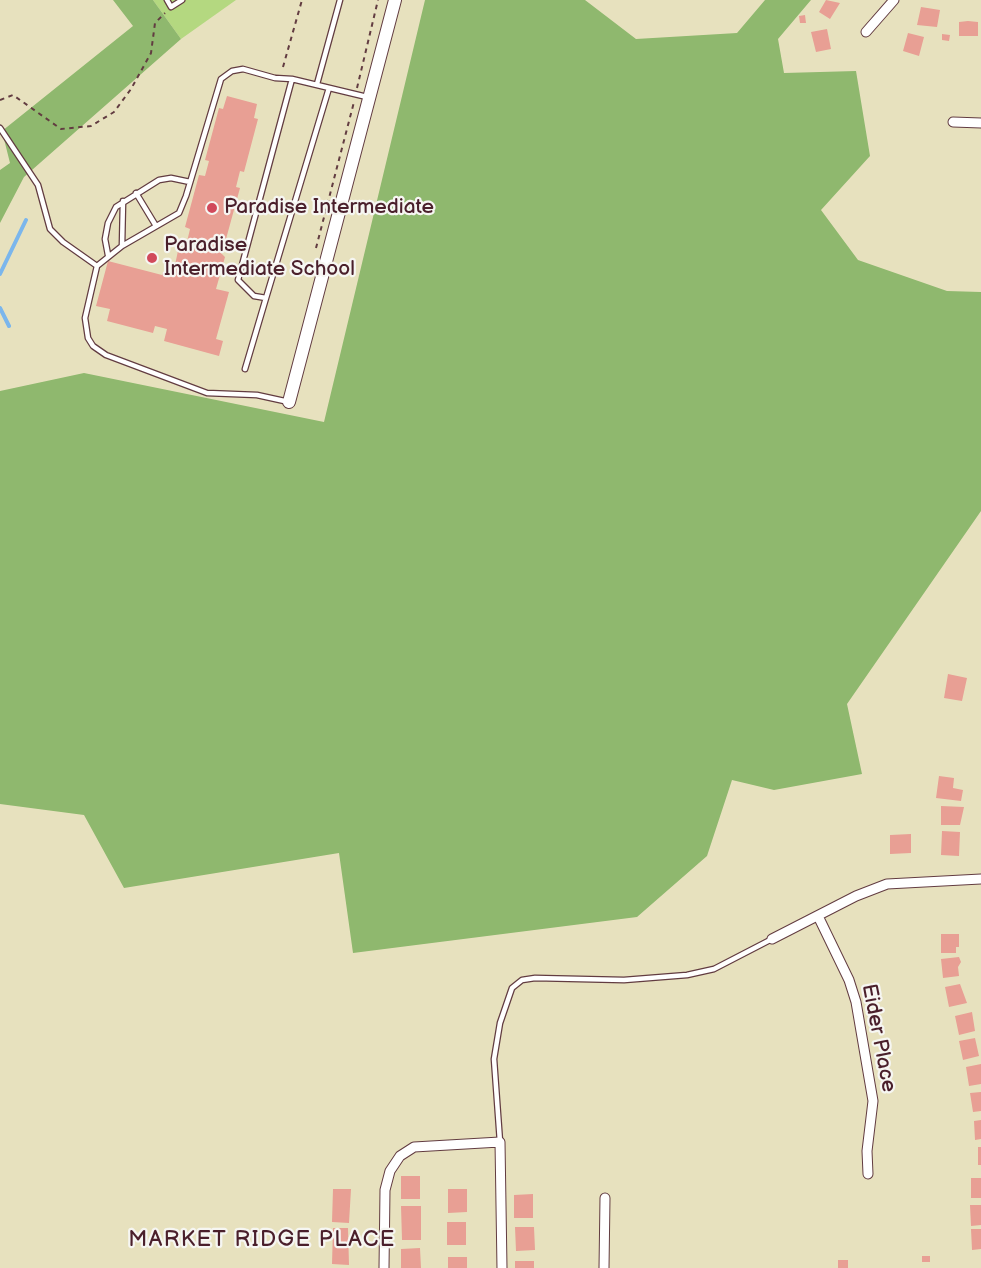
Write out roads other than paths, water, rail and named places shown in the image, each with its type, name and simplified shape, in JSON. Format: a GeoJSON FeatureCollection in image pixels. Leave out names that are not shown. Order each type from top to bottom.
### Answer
{"type":"FeatureCollection","features":[{"type":"Feature","properties":{"kind":"street"},"geometry":{"type":"LineString","coordinates":[[289,402],[361,96],[394,0]]}},
{"type":"Feature","properties":{"kind":"street"},"geometry":{"type":"LineString","coordinates":[[866,32],[894,0]]}},
{"type":"Feature","properties":{"kind":"street"},"geometry":{"type":"LineString","coordinates":[[952,123],[981,123]]}},
{"type":"Feature","properties":{"kind":"street"},"geometry":{"type":"LineString","coordinates":[[772,939],[887,884],[981,879]]}},
{"type":"Feature","properties":{"kind":"street","name":"Eider Place"},"geometry":{"type":"LineString","coordinates":[[818,916],[849,980],[856,1002],[873,1101],[867,1151],[868,1174]]}},
{"type":"Feature","properties":{"kind":"street"},"geometry":{"type":"LineString","coordinates":[[384,1268],[386,1190],[390,1171],[400,1156],[414,1147],[500,1142],[502,1268]]}},
{"type":"Feature","properties":{"kind":"street"},"geometry":{"type":"LineString","coordinates":[[603,1268],[605,1198]]}},
{"type":"Feature","properties":{"kind":"lane"},"geometry":{"type":"LineString","coordinates":[[166,0],[171,7],[182,0]]}},
{"type":"Feature","properties":{"kind":"lane"},"geometry":{"type":"LineString","coordinates":[[317,84],[340,0]]}},
{"type":"Feature","properties":{"kind":"lane"},"geometry":{"type":"LineString","coordinates":[[289,402],[257,395],[207,393],[106,355],[93,346],[88,338],[85,318],[97,266],[108,255],[179,213],[221,80],[232,71],[243,69],[275,78],[317,84],[361,96]]}},
{"type":"Feature","properties":{"kind":"lane"},"geometry":{"type":"LineString","coordinates":[[266,298],[254,296],[238,280],[291,79]]}},
{"type":"Feature","properties":{"kind":"lane"},"geometry":{"type":"LineString","coordinates":[[245,369],[329,88]]}},
{"type":"Feature","properties":{"kind":"lane"},"geometry":{"type":"LineString","coordinates":[[0,128],[38,184],[50,229],[63,242],[97,266]]}},
{"type":"Feature","properties":{"kind":"lane"},"geometry":{"type":"LineString","coordinates":[[108,255],[105,239],[108,223],[116,207],[159,180],[171,178],[190,182]]}},
{"type":"Feature","properties":{"kind":"lane"},"geometry":{"type":"LineString","coordinates":[[136,193],[156,226]]}},
{"type":"Feature","properties":{"kind":"lane"},"geometry":{"type":"LineString","coordinates":[[122,246],[123,201]]}},
{"type":"Feature","properties":{"kind":"lane"},"geometry":{"type":"LineString","coordinates":[[500,1142],[494,1059],[500,1023],[512,987],[522,980],[535,978],[624,980],[687,975],[722,966],[772,939]]}},
{"type":"Feature","properties":{"kind":"waterway"},"geometry":{"type":"LineString","coordinates":[[0,274],[26,220]]}},
{"type":"Feature","properties":{"kind":"waterway"},"geometry":{"type":"LineString","coordinates":[[0,308],[9,326]]}},
{"type":"Feature","properties":{"kind":"place","name":"Paradise Intermediate"},"geometry":{"type":"Point","coordinates":[212,208]}},
{"type":"Feature","properties":{"kind":"place","name":"Paradise Intermediate School"},"geometry":{"type":"Point","coordinates":[152,258]}},
{"type":"Feature","properties":{"kind":"district","name":"MARKET RIDGE PLACE"},"geometry":{"type":"Point","coordinates":[262,1240]}}]}
